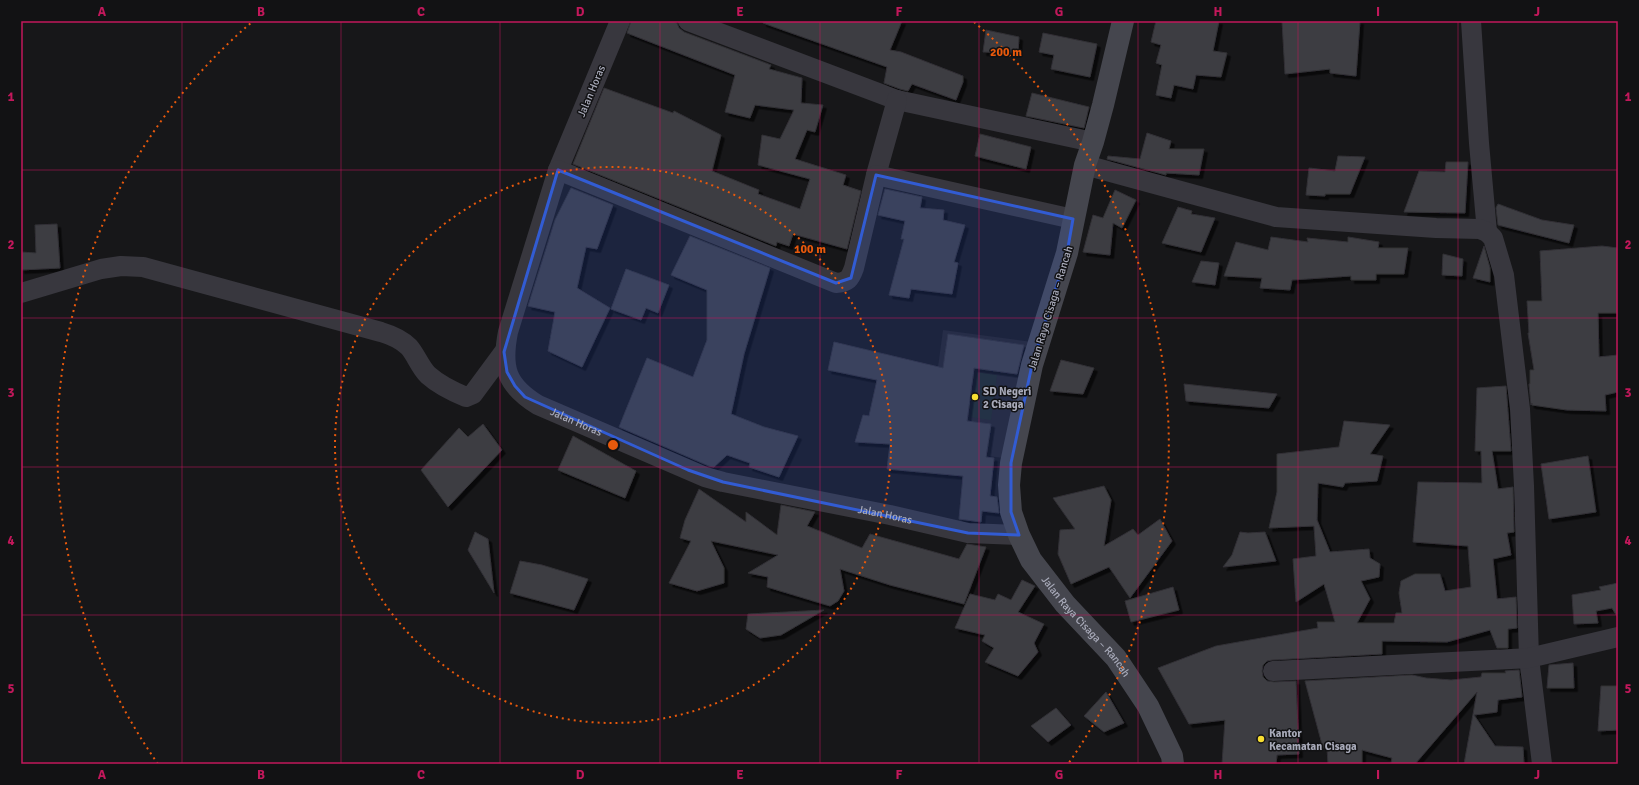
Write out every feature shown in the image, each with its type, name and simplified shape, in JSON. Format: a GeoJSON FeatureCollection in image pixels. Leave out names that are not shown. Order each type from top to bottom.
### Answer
{"type":"FeatureCollection","features":[{"type":"Feature","properties":{"kind":"main road","name":"Jalan Raya Cisaga – Rancah"},"geometry":{"type":"LineString","coordinates":[[1123,21],[1103,105],[1085,165],[1067,253],[1032,365],[1011,463],[1009,485],[1011,512],[1019,536],[1031,560],[1065,604],[1116,658],[1148,706],[1172,756],[1173,764]]}},
{"type":"Feature","properties":{"kind":"street","name":"Jalan Horas"},"geometry":{"type":"LineString","coordinates":[[620,21],[558,170],[508,332],[504,352],[507,372],[515,386],[525,397],[543,407],[705,477],[723,482],[890,515],[968,533],[1019,536]]}},
{"type":"Feature","properties":{"kind":"street"},"geometry":{"type":"LineString","coordinates":[[688,21],[897,100],[1093,142]]}},
{"type":"Feature","properties":{"kind":"street"},"geometry":{"type":"LineString","coordinates":[[1471,21],[1478,143],[1487,232]]}},
{"type":"Feature","properties":{"kind":"street"},"geometry":{"type":"LineString","coordinates":[[558,170],[836,283],[845,282],[851,278],[876,175],[897,100]]}},
{"type":"Feature","properties":{"kind":"street"},"geometry":{"type":"LineString","coordinates":[[1085,165],[1276,217],[1436,228],[1480,228],[1493,238],[1504,275],[1520,409],[1529,658],[1542,764]]}},
{"type":"Feature","properties":{"kind":"street"},"geometry":{"type":"LineString","coordinates":[[876,175],[1074,219]]}},
{"type":"Feature","properties":{"kind":"street"},"geometry":{"type":"LineString","coordinates":[[21,293],[101,269],[121,266],[143,267],[396,337],[409,347],[429,375],[457,394],[466,397],[473,394],[504,352]]}},
{"type":"Feature","properties":{"kind":"street"},"geometry":{"type":"LineString","coordinates":[[1273,671],[1529,658],[1618,637]]}},
{"type":"Feature","properties":{"kind":"highlighted area"},"geometry":{"type":"Polygon","coordinates":[[[558,170],[836,283],[851,278],[876,175],[1073,219],[1067,253],[1032,365],[1011,463],[1011,512],[1019,535],[968,533],[723,482],[688,470],[525,397],[515,386],[507,372],[504,352],[558,170]]]}},
{"type":"Feature","properties":{"kind":"shaded area","name":"SD Negeri 2 Cisaga"},"geometry":{"type":"Polygon","coordinates":[[[943,330],[1032,342],[1003,458],[927,448],[943,330]]]}},
{"type":"Feature","properties":{"kind":"shaded area"},"geometry":{"type":"Polygon","coordinates":[[[976,372],[997,375],[991,420],[970,417],[976,372]]]}},
{"type":"Feature","properties":{"kind":"building"},"geometry":{"type":"Polygon","coordinates":[[[631,21],[672,21],[677,23],[679,28],[684,32],[771,65],[769,69],[802,78],[801,103],[823,105],[815,132],[807,130],[795,159],[846,175],[843,185],[861,191],[847,249],[793,234],[789,246],[777,242],[776,246],[573,164],[604,88],[673,113],[674,111],[721,135],[712,171],[759,190],[758,194],[800,209],[810,179],[758,165],[762,135],[780,139],[794,110],[755,105],[750,118],[725,112],[735,75],[627,33],[631,21]]]}},
{"type":"Feature","properties":{"kind":"building"},"geometry":{"type":"Polygon","coordinates":[[[763,21],[902,21],[890,50],[901,52],[963,76],[963,82],[956,100],[912,84],[908,91],[900,89],[884,83],[887,67],[763,23],[763,21]]]}},
{"type":"Feature","properties":{"kind":"building"},"geometry":{"type":"Polygon","coordinates":[[[1156,21],[1219,21],[1213,51],[1227,53],[1221,77],[1196,75],[1193,89],[1174,85],[1171,98],[1156,95],[1162,65],[1156,63],[1161,45],[1151,42],[1156,21]]]}},
{"type":"Feature","properties":{"kind":"building"},"geometry":{"type":"Polygon","coordinates":[[[1282,21],[1360,21],[1356,76],[1330,73],[1330,69],[1285,74],[1282,21]]]}},
{"type":"Feature","properties":{"kind":"building"},"geometry":{"type":"Polygon","coordinates":[[[986,30],[1019,37],[1018,53],[983,52],[986,30]]]}},
{"type":"Feature","properties":{"kind":"building"},"geometry":{"type":"Polygon","coordinates":[[[1043,33],[1097,44],[1090,77],[1051,69],[1054,55],[1039,52],[1043,33]]]}},
{"type":"Feature","properties":{"kind":"building"},"geometry":{"type":"Polygon","coordinates":[[[1032,93],[1089,107],[1084,128],[1026,116],[1032,93]]]}},
{"type":"Feature","properties":{"kind":"building"},"geometry":{"type":"Polygon","coordinates":[[[1147,133],[1171,141],[1169,149],[1204,149],[1199,175],[1166,173],[1166,175],[1107,159],[1108,156],[1140,159],[1147,133]]]}},
{"type":"Feature","properties":{"kind":"building"},"geometry":{"type":"Polygon","coordinates":[[[980,134],[1031,147],[1026,169],[975,156],[980,134]]]}},
{"type":"Feature","properties":{"kind":"building"},"geometry":{"type":"Polygon","coordinates":[[[1338,156],[1365,157],[1350,194],[1325,194],[1325,196],[1306,195],[1309,168],[1335,171],[1338,156]]]}},
{"type":"Feature","properties":{"kind":"building"},"geometry":{"type":"Polygon","coordinates":[[[1446,162],[1468,162],[1465,213],[1404,212],[1419,171],[1445,172],[1446,162]]]}},
{"type":"Feature","properties":{"kind":"building"},"geometry":{"type":"Polygon","coordinates":[[[571,188],[613,205],[597,249],[586,247],[577,288],[610,308],[582,367],[548,351],[555,312],[528,306],[555,220],[571,188]]]}},
{"type":"Feature","properties":{"kind":"building"},"geometry":{"type":"Polygon","coordinates":[[[885,189],[922,197],[920,208],[944,210],[943,220],[965,225],[954,262],[958,263],[952,294],[911,289],[909,298],[889,295],[904,239],[901,239],[905,221],[878,215],[885,189]]]}},
{"type":"Feature","properties":{"kind":"building"},"geometry":{"type":"Polygon","coordinates":[[[1115,190],[1136,200],[1122,228],[1113,223],[1110,255],[1083,252],[1093,215],[1103,218],[1115,190]]]}},
{"type":"Feature","properties":{"kind":"building"},"geometry":{"type":"Polygon","coordinates":[[[1498,204],[1542,220],[1574,225],[1569,243],[1498,225],[1496,208],[1498,204]]]}},
{"type":"Feature","properties":{"kind":"building"},"geometry":{"type":"Polygon","coordinates":[[[1178,207],[1192,211],[1191,214],[1215,218],[1201,252],[1162,243],[1178,207]]]}},
{"type":"Feature","properties":{"kind":"building"},"geometry":{"type":"Polygon","coordinates":[[[57,224],[60,268],[21,270],[21,252],[36,253],[35,225],[57,224]]]}},
{"type":"Feature","properties":{"kind":"building"},"geometry":{"type":"Polygon","coordinates":[[[690,236],[770,268],[744,354],[731,414],[764,427],[798,436],[779,477],[749,467],[750,463],[727,455],[714,467],[709,466],[619,427],[647,358],[693,377],[707,340],[707,290],[671,275],[690,236]]]}},
{"type":"Feature","properties":{"kind":"building"},"geometry":{"type":"Polygon","coordinates":[[[1271,237],[1308,242],[1307,238],[1348,242],[1348,237],[1379,242],[1378,248],[1408,248],[1404,274],[1376,274],[1376,280],[1351,280],[1351,276],[1292,280],[1290,290],[1260,288],[1262,278],[1224,276],[1236,242],[1268,250],[1271,237]]]}},
{"type":"Feature","properties":{"kind":"building"},"geometry":{"type":"Polygon","coordinates":[[[1484,246],[1490,268],[1490,282],[1473,278],[1484,246]]]}},
{"type":"Feature","properties":{"kind":"building"},"geometry":{"type":"Polygon","coordinates":[[[1602,246],[1618,248],[1617,313],[1598,313],[1599,357],[1618,355],[1618,392],[1605,395],[1606,411],[1567,410],[1532,405],[1532,403],[1531,405],[1529,384],[1530,370],[1534,370],[1528,333],[1527,301],[1542,301],[1540,251],[1602,246]]]}},
{"type":"Feature","properties":{"kind":"building"},"geometry":{"type":"Polygon","coordinates":[[[1443,254],[1463,259],[1462,276],[1442,275],[1443,254]]]}},
{"type":"Feature","properties":{"kind":"building"},"geometry":{"type":"Polygon","coordinates":[[[1201,261],[1219,263],[1215,285],[1192,282],[1201,261]]]}},
{"type":"Feature","properties":{"kind":"building"},"geometry":{"type":"Polygon","coordinates":[[[626,269],[669,285],[658,313],[646,308],[641,320],[611,309],[626,269]]]}},
{"type":"Feature","properties":{"kind":"building"},"geometry":{"type":"Polygon","coordinates":[[[948,334],[1024,345],[1017,374],[974,368],[967,421],[991,424],[986,457],[994,458],[990,496],[997,497],[999,513],[982,511],[981,522],[959,519],[963,476],[887,469],[890,444],[855,442],[863,415],[869,416],[877,380],[828,370],[834,342],[943,368],[948,334]]]}},
{"type":"Feature","properties":{"kind":"building"},"geometry":{"type":"Polygon","coordinates":[[[1061,360],[1094,368],[1083,394],[1050,391],[1061,360]]]}},
{"type":"Feature","properties":{"kind":"building"},"geometry":{"type":"Polygon","coordinates":[[[1184,384],[1277,394],[1269,408],[1186,401],[1184,384]]]}},
{"type":"Feature","properties":{"kind":"building"},"geometry":{"type":"Polygon","coordinates":[[[1506,386],[1511,451],[1492,451],[1498,489],[1513,487],[1514,532],[1507,533],[1511,555],[1493,559],[1497,599],[1516,597],[1517,628],[1508,629],[1508,648],[1497,648],[1490,630],[1447,642],[1382,641],[1382,654],[1267,661],[1263,665],[1262,671],[1263,677],[1267,681],[1296,681],[1299,754],[1277,755],[1276,764],[1222,764],[1225,720],[1189,724],[1158,668],[1216,646],[1318,628],[1317,622],[1335,622],[1324,584],[1296,602],[1293,559],[1316,556],[1314,526],[1269,528],[1277,492],[1277,454],[1339,447],[1344,421],[1390,425],[1370,454],[1383,456],[1377,481],[1345,483],[1343,487],[1318,483],[1317,520],[1330,552],[1369,549],[1370,558],[1380,564],[1379,577],[1361,581],[1370,599],[1357,623],[1394,623],[1396,613],[1402,613],[1399,593],[1401,581],[1415,574],[1440,574],[1445,591],[1471,587],[1468,546],[1413,542],[1418,482],[1482,483],[1481,451],[1475,451],[1477,388],[1506,386]]]}},
{"type":"Feature","properties":{"kind":"building"},"geometry":{"type":"Polygon","coordinates":[[[483,424],[502,450],[448,507],[421,470],[459,428],[468,437],[483,424]]]}},
{"type":"Feature","properties":{"kind":"building"},"geometry":{"type":"Polygon","coordinates":[[[573,436],[636,471],[625,498],[558,470],[573,436]]]}},
{"type":"Feature","properties":{"kind":"building"},"geometry":{"type":"Polygon","coordinates":[[[1588,456],[1596,512],[1549,519],[1541,464],[1588,456]]]}},
{"type":"Feature","properties":{"kind":"building"},"geometry":{"type":"Polygon","coordinates":[[[1104,486],[1111,500],[1104,546],[1133,529],[1138,535],[1160,519],[1172,541],[1130,598],[1109,567],[1071,584],[1058,554],[1060,530],[1075,529],[1053,498],[1104,486]]]}},
{"type":"Feature","properties":{"kind":"building"},"geometry":{"type":"Polygon","coordinates":[[[699,489],[746,522],[746,512],[777,535],[781,505],[815,512],[807,526],[862,548],[870,534],[959,559],[967,544],[986,547],[964,604],[890,585],[840,569],[844,591],[838,601],[830,606],[767,587],[768,577],[748,573],[778,555],[711,541],[724,568],[724,583],[697,591],[669,583],[691,541],[680,538],[685,520],[699,489]]]}},
{"type":"Feature","properties":{"kind":"building"},"geometry":{"type":"Polygon","coordinates":[[[475,532],[488,539],[494,593],[468,550],[475,532]]]}},
{"type":"Feature","properties":{"kind":"building"},"geometry":{"type":"Polygon","coordinates":[[[1240,532],[1265,532],[1276,561],[1223,567],[1232,555],[1240,532]]]}},
{"type":"Feature","properties":{"kind":"building"},"geometry":{"type":"Polygon","coordinates":[[[520,561],[542,565],[588,579],[574,610],[510,593],[520,561]]]}},
{"type":"Feature","properties":{"kind":"building"},"geometry":{"type":"Polygon","coordinates":[[[1022,580],[1035,586],[1018,612],[1044,624],[1034,643],[1038,652],[1018,676],[985,662],[994,648],[982,641],[985,635],[955,628],[970,594],[995,600],[998,594],[1011,600],[1022,580]]]}},
{"type":"Feature","properties":{"kind":"building"},"geometry":{"type":"Polygon","coordinates":[[[1618,583],[1618,618],[1612,608],[1596,611],[1598,623],[1574,624],[1572,595],[1601,590],[1599,587],[1618,583]]]}},
{"type":"Feature","properties":{"kind":"building"},"geometry":{"type":"Polygon","coordinates":[[[1173,587],[1179,610],[1131,622],[1125,601],[1173,587]]]}},
{"type":"Feature","properties":{"kind":"building"},"geometry":{"type":"Polygon","coordinates":[[[824,610],[781,635],[760,638],[746,629],[748,614],[824,610]]]}},
{"type":"Feature","properties":{"kind":"building"},"geometry":{"type":"Polygon","coordinates":[[[1573,663],[1574,688],[1547,688],[1549,665],[1573,663]]]}},
{"type":"Feature","properties":{"kind":"building"},"geometry":{"type":"Polygon","coordinates":[[[1519,670],[1522,697],[1498,700],[1497,712],[1474,715],[1495,746],[1523,747],[1524,764],[1464,764],[1477,692],[1415,764],[1391,764],[1392,758],[1362,750],[1362,764],[1328,764],[1327,748],[1323,748],[1305,681],[1412,675],[1451,680],[1481,677],[1482,673],[1506,673],[1505,671],[1519,670]]]}},
{"type":"Feature","properties":{"kind":"building"},"geometry":{"type":"Polygon","coordinates":[[[1601,686],[1618,686],[1618,730],[1598,731],[1601,686]]]}},
{"type":"Feature","properties":{"kind":"building"},"geometry":{"type":"Polygon","coordinates":[[[1106,692],[1124,723],[1104,732],[1084,716],[1106,692]]]}},
{"type":"Feature","properties":{"kind":"building"},"geometry":{"type":"Polygon","coordinates":[[[1056,708],[1071,725],[1048,742],[1031,726],[1056,708]]]}},
{"type":"Feature","properties":{"kind":"place","name":"SD Negeri 2 Cisaga"},"geometry":{"type":"Point","coordinates":[975,397]}},
{"type":"Feature","properties":{"kind":"place","name":"Kantor Kecamatan Cisaga"},"geometry":{"type":"Point","coordinates":[1261,739]}}]}
